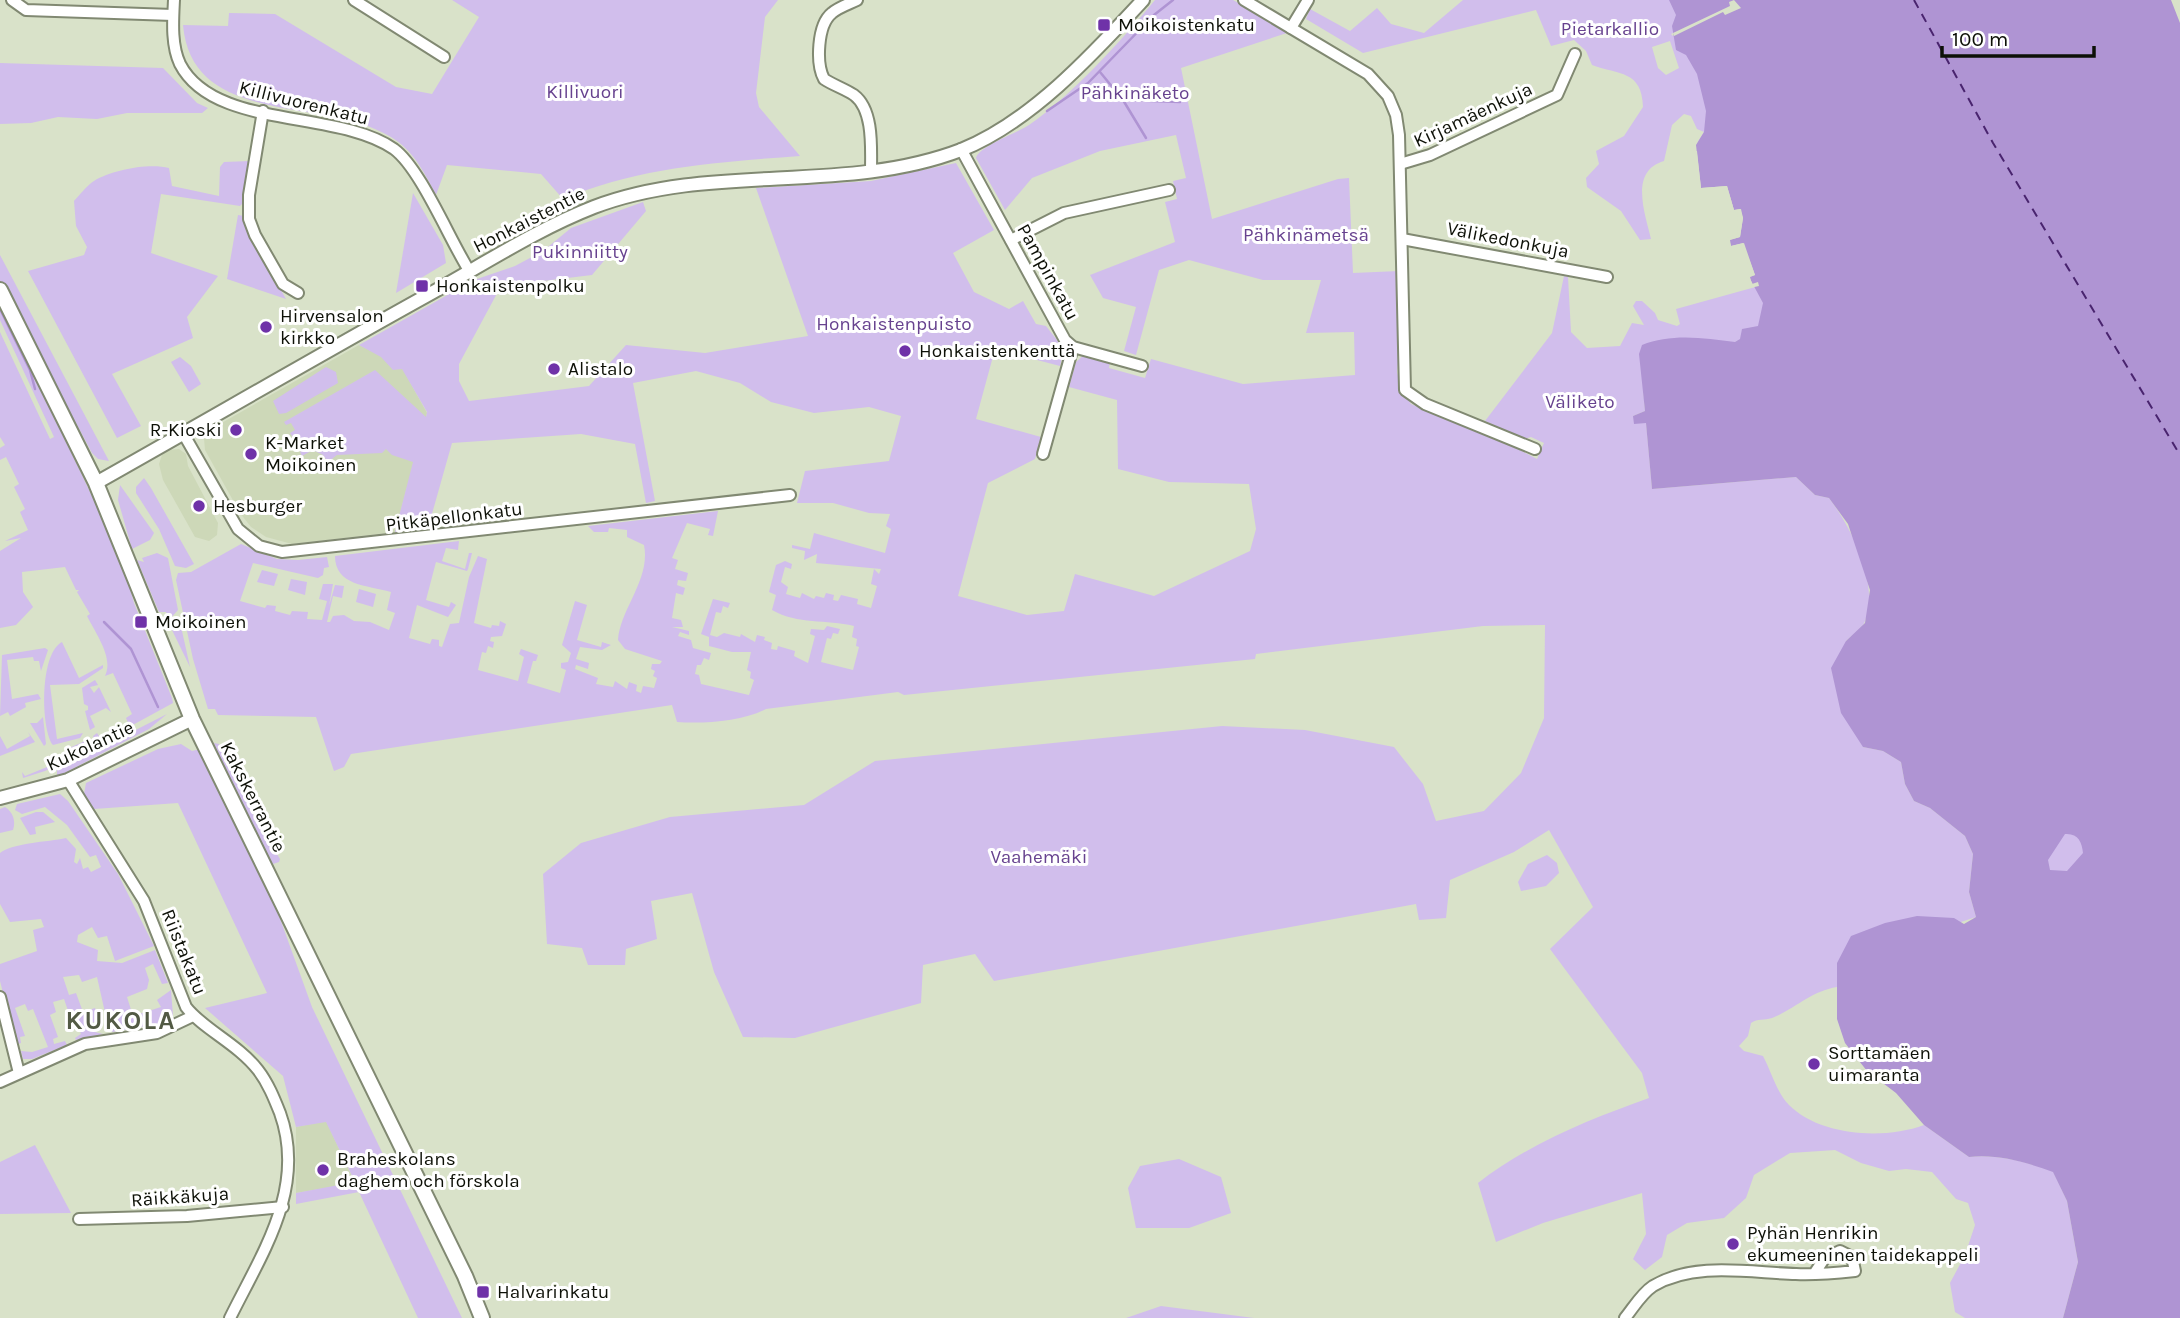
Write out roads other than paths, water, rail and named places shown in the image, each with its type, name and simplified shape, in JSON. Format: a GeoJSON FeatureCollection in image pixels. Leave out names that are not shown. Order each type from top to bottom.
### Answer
{"type":"FeatureCollection","features":[{"type":"Feature","properties":{"kind":"main road","name":"Kakskerrantie"},"geometry":{"type":"LineString","coordinates":[[0,290],[96,484],[192,719],[465,1276],[482,1318]]}},
{"type":"Feature","properties":{"kind":"street"},"geometry":{"type":"LineString","coordinates":[[12,0],[26,10],[173,15]]}},
{"type":"Feature","properties":{"kind":"street","name":"Killivuorenkatu"},"geometry":{"type":"LineString","coordinates":[[174,0],[176,51],[188,75],[211,95],[263,111],[365,135],[396,150],[410,167],[470,272]]}},
{"type":"Feature","properties":{"kind":"street"},"geometry":{"type":"LineString","coordinates":[[858,0],[828,17],[823,30],[819,66],[824,79],[852,94],[862,104],[868,122],[871,171]]}},
{"type":"Feature","properties":{"kind":"street","name":"Honkaistentie"},"geometry":{"type":"LineString","coordinates":[[96,484],[570,217],[641,193],[696,182],[871,171],[961,149],[1032,106],[1099,47],[1143,0]]}},
{"type":"Feature","properties":{"kind":"street"},"geometry":{"type":"LineString","coordinates":[[1244,0],[1367,74],[1388,96],[1398,125],[1405,390],[1425,404],[1535,449]]}},
{"type":"Feature","properties":{"kind":"street"},"geometry":{"type":"LineString","coordinates":[[1291,28],[1308,0]]}},
{"type":"Feature","properties":{"kind":"street"},"geometry":{"type":"LineString","coordinates":[[362,2],[444,57]]}},
{"type":"Feature","properties":{"kind":"street","name":"Kirjamäenkuja"},"geometry":{"type":"LineString","coordinates":[[1400,164],[1430,155],[1557,95],[1575,54]]}},
{"type":"Feature","properties":{"kind":"street"},"geometry":{"type":"LineString","coordinates":[[263,111],[249,195],[249,219],[255,235],[284,284],[298,293]]}},
{"type":"Feature","properties":{"kind":"street","name":"Pampinkatu"},"geometry":{"type":"LineString","coordinates":[[961,149],[1065,340],[1073,347],[1142,366]]}},
{"type":"Feature","properties":{"kind":"street"},"geometry":{"type":"LineString","coordinates":[[1011,240],[1064,213],[1169,190]]}},
{"type":"Feature","properties":{"kind":"street","name":"Välikedonkuja"},"geometry":{"type":"LineString","coordinates":[[1402,239],[1607,277]]}},
{"type":"Feature","properties":{"kind":"street"},"geometry":{"type":"LineString","coordinates":[[1043,454],[1073,347]]}},
{"type":"Feature","properties":{"kind":"street","name":"Pitkäpellonkatu"},"geometry":{"type":"LineString","coordinates":[[183,433],[238,530],[260,546],[282,552],[790,495]]}},
{"type":"Feature","properties":{"kind":"street","name":"Kukolantie"},"geometry":{"type":"LineString","coordinates":[[0,798],[68,780],[192,719]]}},
{"type":"Feature","properties":{"kind":"street","name":"Riistakatu"},"geometry":{"type":"LineString","coordinates":[[68,780],[144,901],[187,1007],[193,1016],[235,1046],[268,1085],[287,1138],[289,1174],[283,1207],[230,1318]]}},
{"type":"Feature","properties":{"kind":"street"},"geometry":{"type":"LineString","coordinates":[[0,997],[19,1073]]}},
{"type":"Feature","properties":{"kind":"street"},"geometry":{"type":"LineString","coordinates":[[0,1083],[85,1044],[157,1033],[180,1025],[193,1016]]}},
{"type":"Feature","properties":{"kind":"street","name":"Räikkäkuja"},"geometry":{"type":"LineString","coordinates":[[79,1219],[187,1216],[283,1207]]}},
{"type":"Feature","properties":{"kind":"street"},"geometry":{"type":"LineString","coordinates":[[1625,1318],[1654,1285],[1693,1272],[1744,1270],[1814,1274]]}},
{"type":"Feature","properties":{"kind":"waterway"},"geometry":{"type":"LineString","coordinates":[[1047,111],[1088,83],[1154,15],[1173,0]]}},
{"type":"Feature","properties":{"kind":"waterway"},"geometry":{"type":"LineString","coordinates":[[1100,72],[1123,100],[1146,138]]}},
{"type":"Feature","properties":{"kind":"waterway"},"geometry":{"type":"LineString","coordinates":[[1124,100],[1180,102]]}},
{"type":"Feature","properties":{"kind":"waterway"},"geometry":{"type":"LineString","coordinates":[[0,309],[30,370],[35,389]]}},
{"type":"Feature","properties":{"kind":"waterway"},"geometry":{"type":"LineString","coordinates":[[104,622],[131,649],[158,707]]}},
{"type":"Feature","properties":{"kind":"place","name":"Moikoistenkatu"},"geometry":{"type":"Point","coordinates":[1104,25]}},
{"type":"Feature","properties":{"kind":"place","name":"Honkaistenpolku"},"geometry":{"type":"Point","coordinates":[422,286]}},
{"type":"Feature","properties":{"kind":"place","name":"Hirvensalon kirkko"},"geometry":{"type":"Point","coordinates":[266,327]}},
{"type":"Feature","properties":{"kind":"place","name":"Honkaistenkenttä"},"geometry":{"type":"Point","coordinates":[905,351]}},
{"type":"Feature","properties":{"kind":"place","name":"Alistalo"},"geometry":{"type":"Point","coordinates":[554,369]}},
{"type":"Feature","properties":{"kind":"place","name":"R-Kioski"},"geometry":{"type":"Point","coordinates":[236,430]}},
{"type":"Feature","properties":{"kind":"place","name":"K-Market Moikoinen"},"geometry":{"type":"Point","coordinates":[251,454]}},
{"type":"Feature","properties":{"kind":"place","name":"Hesburger"},"geometry":{"type":"Point","coordinates":[199,506]}},
{"type":"Feature","properties":{"kind":"place","name":"Moikoinen"},"geometry":{"type":"Point","coordinates":[141,622]}},
{"type":"Feature","properties":{"kind":"place","name":"Sorttamäen uimaranta"},"geometry":{"type":"Point","coordinates":[1814,1064]}},
{"type":"Feature","properties":{"kind":"place","name":"Braheskolans daghem och förskola"},"geometry":{"type":"Point","coordinates":[323,1170]}},
{"type":"Feature","properties":{"kind":"place","name":"Pyhän Henrikin ekumeeninen taidekappeli"},"geometry":{"type":"Point","coordinates":[1733,1244]}},
{"type":"Feature","properties":{"kind":"place","name":"Halvarinkatu"},"geometry":{"type":"Point","coordinates":[483,1292]}},
{"type":"Feature","properties":{"kind":"district","name":"KUKOLA"},"geometry":{"type":"Point","coordinates":[121,1020]}},
{"type":"Feature","properties":{"kind":"park label","name":"Pietarkallio"},"geometry":{"type":"Point","coordinates":[1610,29]}},
{"type":"Feature","properties":{"kind":"park label","name":"Killivuori"},"geometry":{"type":"Point","coordinates":[585,92]}},
{"type":"Feature","properties":{"kind":"park label","name":"Pähkinäketo"},"geometry":{"type":"Point","coordinates":[1135,93]}},
{"type":"Feature","properties":{"kind":"park label","name":"Pähkinämetsä"},"geometry":{"type":"Point","coordinates":[1306,235]}},
{"type":"Feature","properties":{"kind":"park label","name":"Pukinniitty"},"geometry":{"type":"Point","coordinates":[580,252]}},
{"type":"Feature","properties":{"kind":"park label","name":"Honkaistenpuisto"},"geometry":{"type":"Point","coordinates":[894,324]}},
{"type":"Feature","properties":{"kind":"park label","name":"Väliketo"},"geometry":{"type":"Point","coordinates":[1580,402]}},
{"type":"Feature","properties":{"kind":"park label","name":"Vaahemäki"},"geometry":{"type":"Point","coordinates":[1039,857]}}]}
